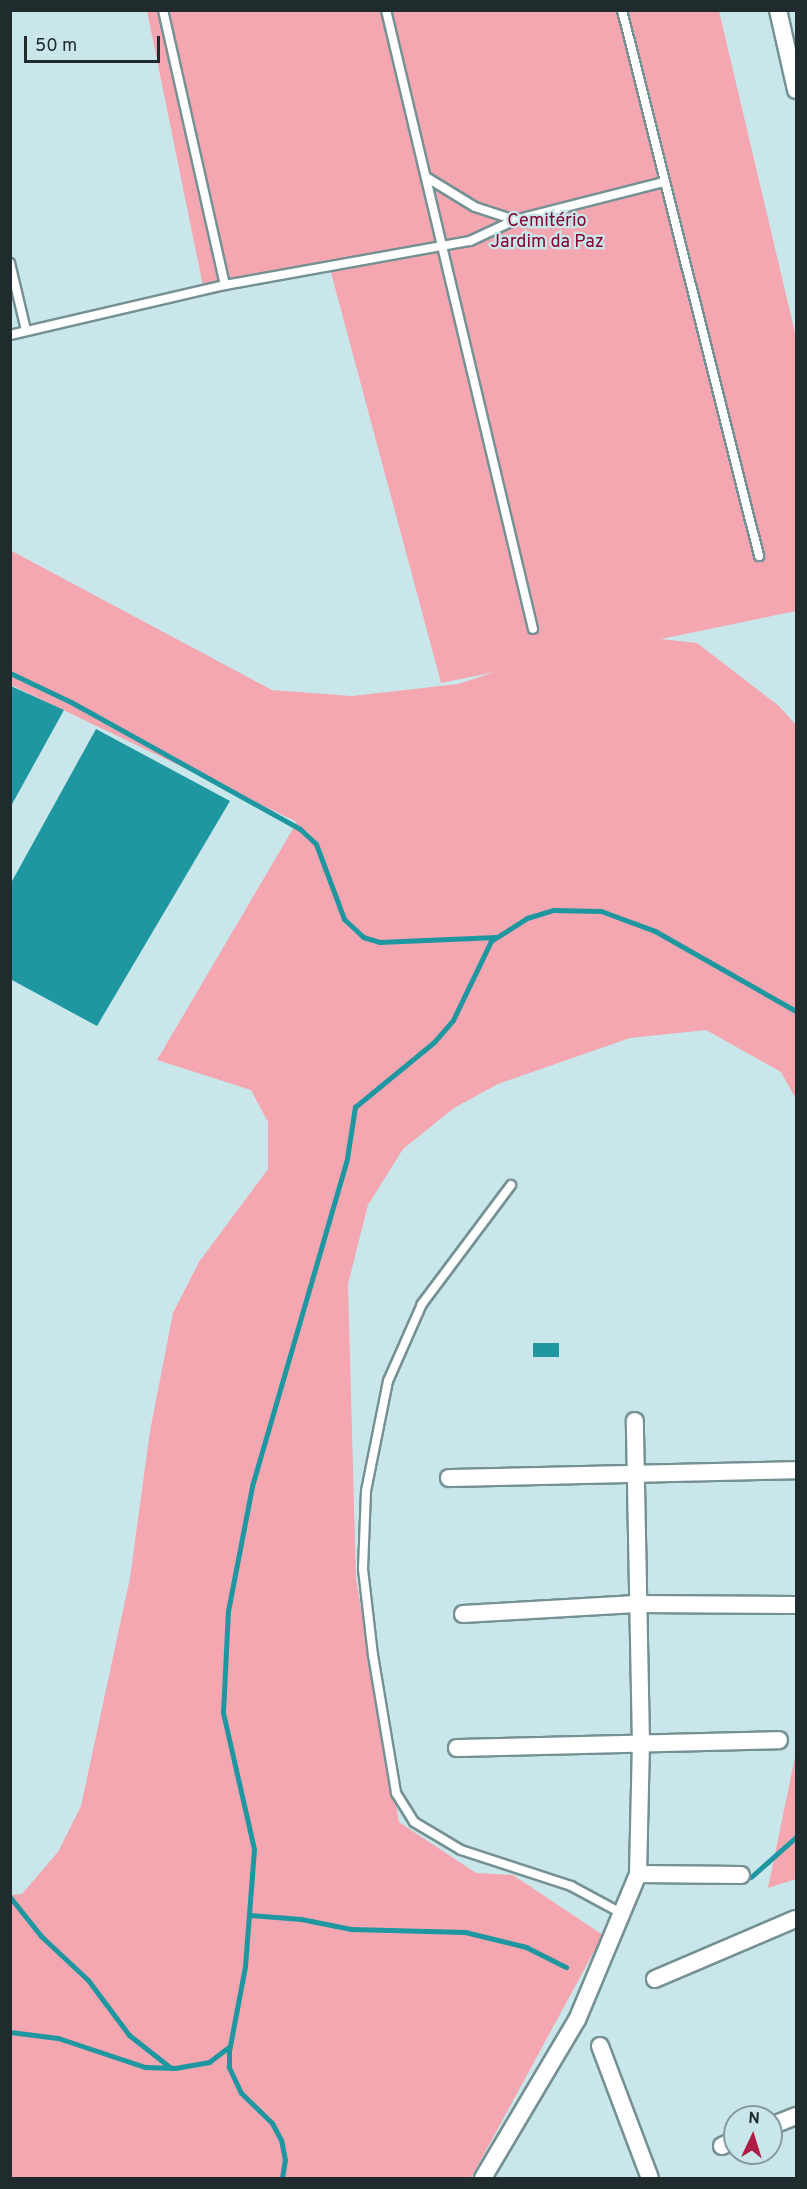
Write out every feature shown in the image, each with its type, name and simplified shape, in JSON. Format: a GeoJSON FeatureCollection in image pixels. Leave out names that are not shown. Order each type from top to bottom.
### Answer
{"type":"FeatureCollection","features":[{"type":"Feature","properties":{"kind":"street"},"geometry":{"type":"LineString","coordinates":[[778,10],[796,90]]}},
{"type":"Feature","properties":{"kind":"street"},"geometry":{"type":"LineString","coordinates":[[483,2178],[577,2020],[638,1874],[641,1744],[633,1471],[635,1421]]}},
{"type":"Feature","properties":{"kind":"street"},"geometry":{"type":"LineString","coordinates":[[449,1478],[633,1471],[796,1470]]}},
{"type":"Feature","properties":{"kind":"street"},"geometry":{"type":"LineString","coordinates":[[462,1614],[636,1604],[796,1605]]}},
{"type":"Feature","properties":{"kind":"street"},"geometry":{"type":"LineString","coordinates":[[457,1748],[779,1740]]}},
{"type":"Feature","properties":{"kind":"street"},"geometry":{"type":"LineString","coordinates":[[638,1874],[741,1875]]}},
{"type":"Feature","properties":{"kind":"street"},"geometry":{"type":"LineString","coordinates":[[655,1979],[796,1919]]}},
{"type":"Feature","properties":{"kind":"street"},"geometry":{"type":"LineString","coordinates":[[600,2046],[650,2178]]}},
{"type":"Feature","properties":{"kind":"lane"},"geometry":{"type":"LineString","coordinates":[[163,10],[225,285]]}},
{"type":"Feature","properties":{"kind":"lane"},"geometry":{"type":"LineString","coordinates":[[386,10],[533,629]]}},
{"type":"Feature","properties":{"kind":"lane"},"geometry":{"type":"LineString","coordinates":[[622,10],[759,556]]}},
{"type":"Feature","properties":{"kind":"lane"},"geometry":{"type":"LineString","coordinates":[[426,177],[475,207],[515,220]]}},
{"type":"Feature","properties":{"kind":"lane"},"geometry":{"type":"LineString","coordinates":[[10,335],[225,285],[442,244],[480,239],[515,220],[664,182]]}},
{"type":"Feature","properties":{"kind":"lane"},"geometry":{"type":"LineString","coordinates":[[10,263],[26,330]]}},
{"type":"Feature","properties":{"kind":"lane"},"geometry":{"type":"LineString","coordinates":[[512,1185],[422,1304],[388,1381],[366,1491],[363,1569],[373,1655],[396,1793],[414,1822],[461,1850],[571,1886],[623,1914]]}},
{"type":"Feature","properties":{"kind":"green space","name":"Cemitério Jardim da Paz"},"geometry":{"type":"Polygon","coordinates":[[[147,11],[719,11],[796,337],[796,611],[661,639],[697,643],[779,706],[796,725],[796,1099],[781,1072],[706,1030],[630,1038],[498,1084],[454,1108],[403,1149],[368,1205],[348,1284],[356,1579],[399,1822],[476,1873],[513,1875],[603,1935],[471,2178],[11,2178],[11,1895],[22,1894],[58,1852],[81,1806],[130,1578],[150,1431],[173,1313],[199,1262],[268,1169],[268,1122],[251,1090],[157,1060],[297,822],[11,685],[10,550],[272,690],[352,696],[458,684],[495,672],[441,683],[330,269],[205,296],[147,11]]]}},
{"type":"Feature","properties":{"kind":"green space"},"geometry":{"type":"Polygon","coordinates":[[[796,1752],[796,1879],[768,1888],[796,1752]]]}},
{"type":"Feature","properties":{"kind":"water"},"geometry":{"type":"Polygon","coordinates":[[[11,686],[64,710],[11,806],[11,686]]]}},
{"type":"Feature","properties":{"kind":"water"},"geometry":{"type":"Polygon","coordinates":[[[96,729],[230,801],[97,1026],[10,979],[11,883],[96,729]]]}},
{"type":"Feature","properties":{"kind":"water"},"geometry":{"type":"Polygon","coordinates":[[[533,1343],[559,1343],[559,1357],[533,1357],[533,1343]]]}},
{"type":"Feature","properties":{"kind":"waterway"},"geometry":{"type":"LineString","coordinates":[[10,673],[71,702],[300,829],[316,844],[344,919],[363,937],[379,942],[496,937]]}},
{"type":"Feature","properties":{"kind":"waterway"},"geometry":{"type":"LineString","coordinates":[[282,2178],[285,2160],[281,2140],[272,2123],[241,2093],[229,2067],[229,2051],[245,1966],[254,1849],[223,1712],[228,1611],[252,1486],[347,1158],[355,1107],[434,1042],[453,1020],[491,941],[527,918],[553,910],[601,911],[655,931],[796,1011]]}},
{"type":"Feature","properties":{"kind":"waterway"},"geometry":{"type":"LineString","coordinates":[[751,1877],[796,1837]]}},
{"type":"Feature","properties":{"kind":"waterway"},"geometry":{"type":"LineString","coordinates":[[10,1897],[41,1936],[88,1980],[129,2035],[171,2068]]}},
{"type":"Feature","properties":{"kind":"waterway"},"geometry":{"type":"LineString","coordinates":[[250,1915],[301,1919],[351,1929],[465,1932],[526,1947],[566,1967]]}},
{"type":"Feature","properties":{"kind":"waterway"},"geometry":{"type":"LineString","coordinates":[[10,2032],[58,2038],[145,2067],[175,2068],[209,2062],[230,2046]]}}]}
